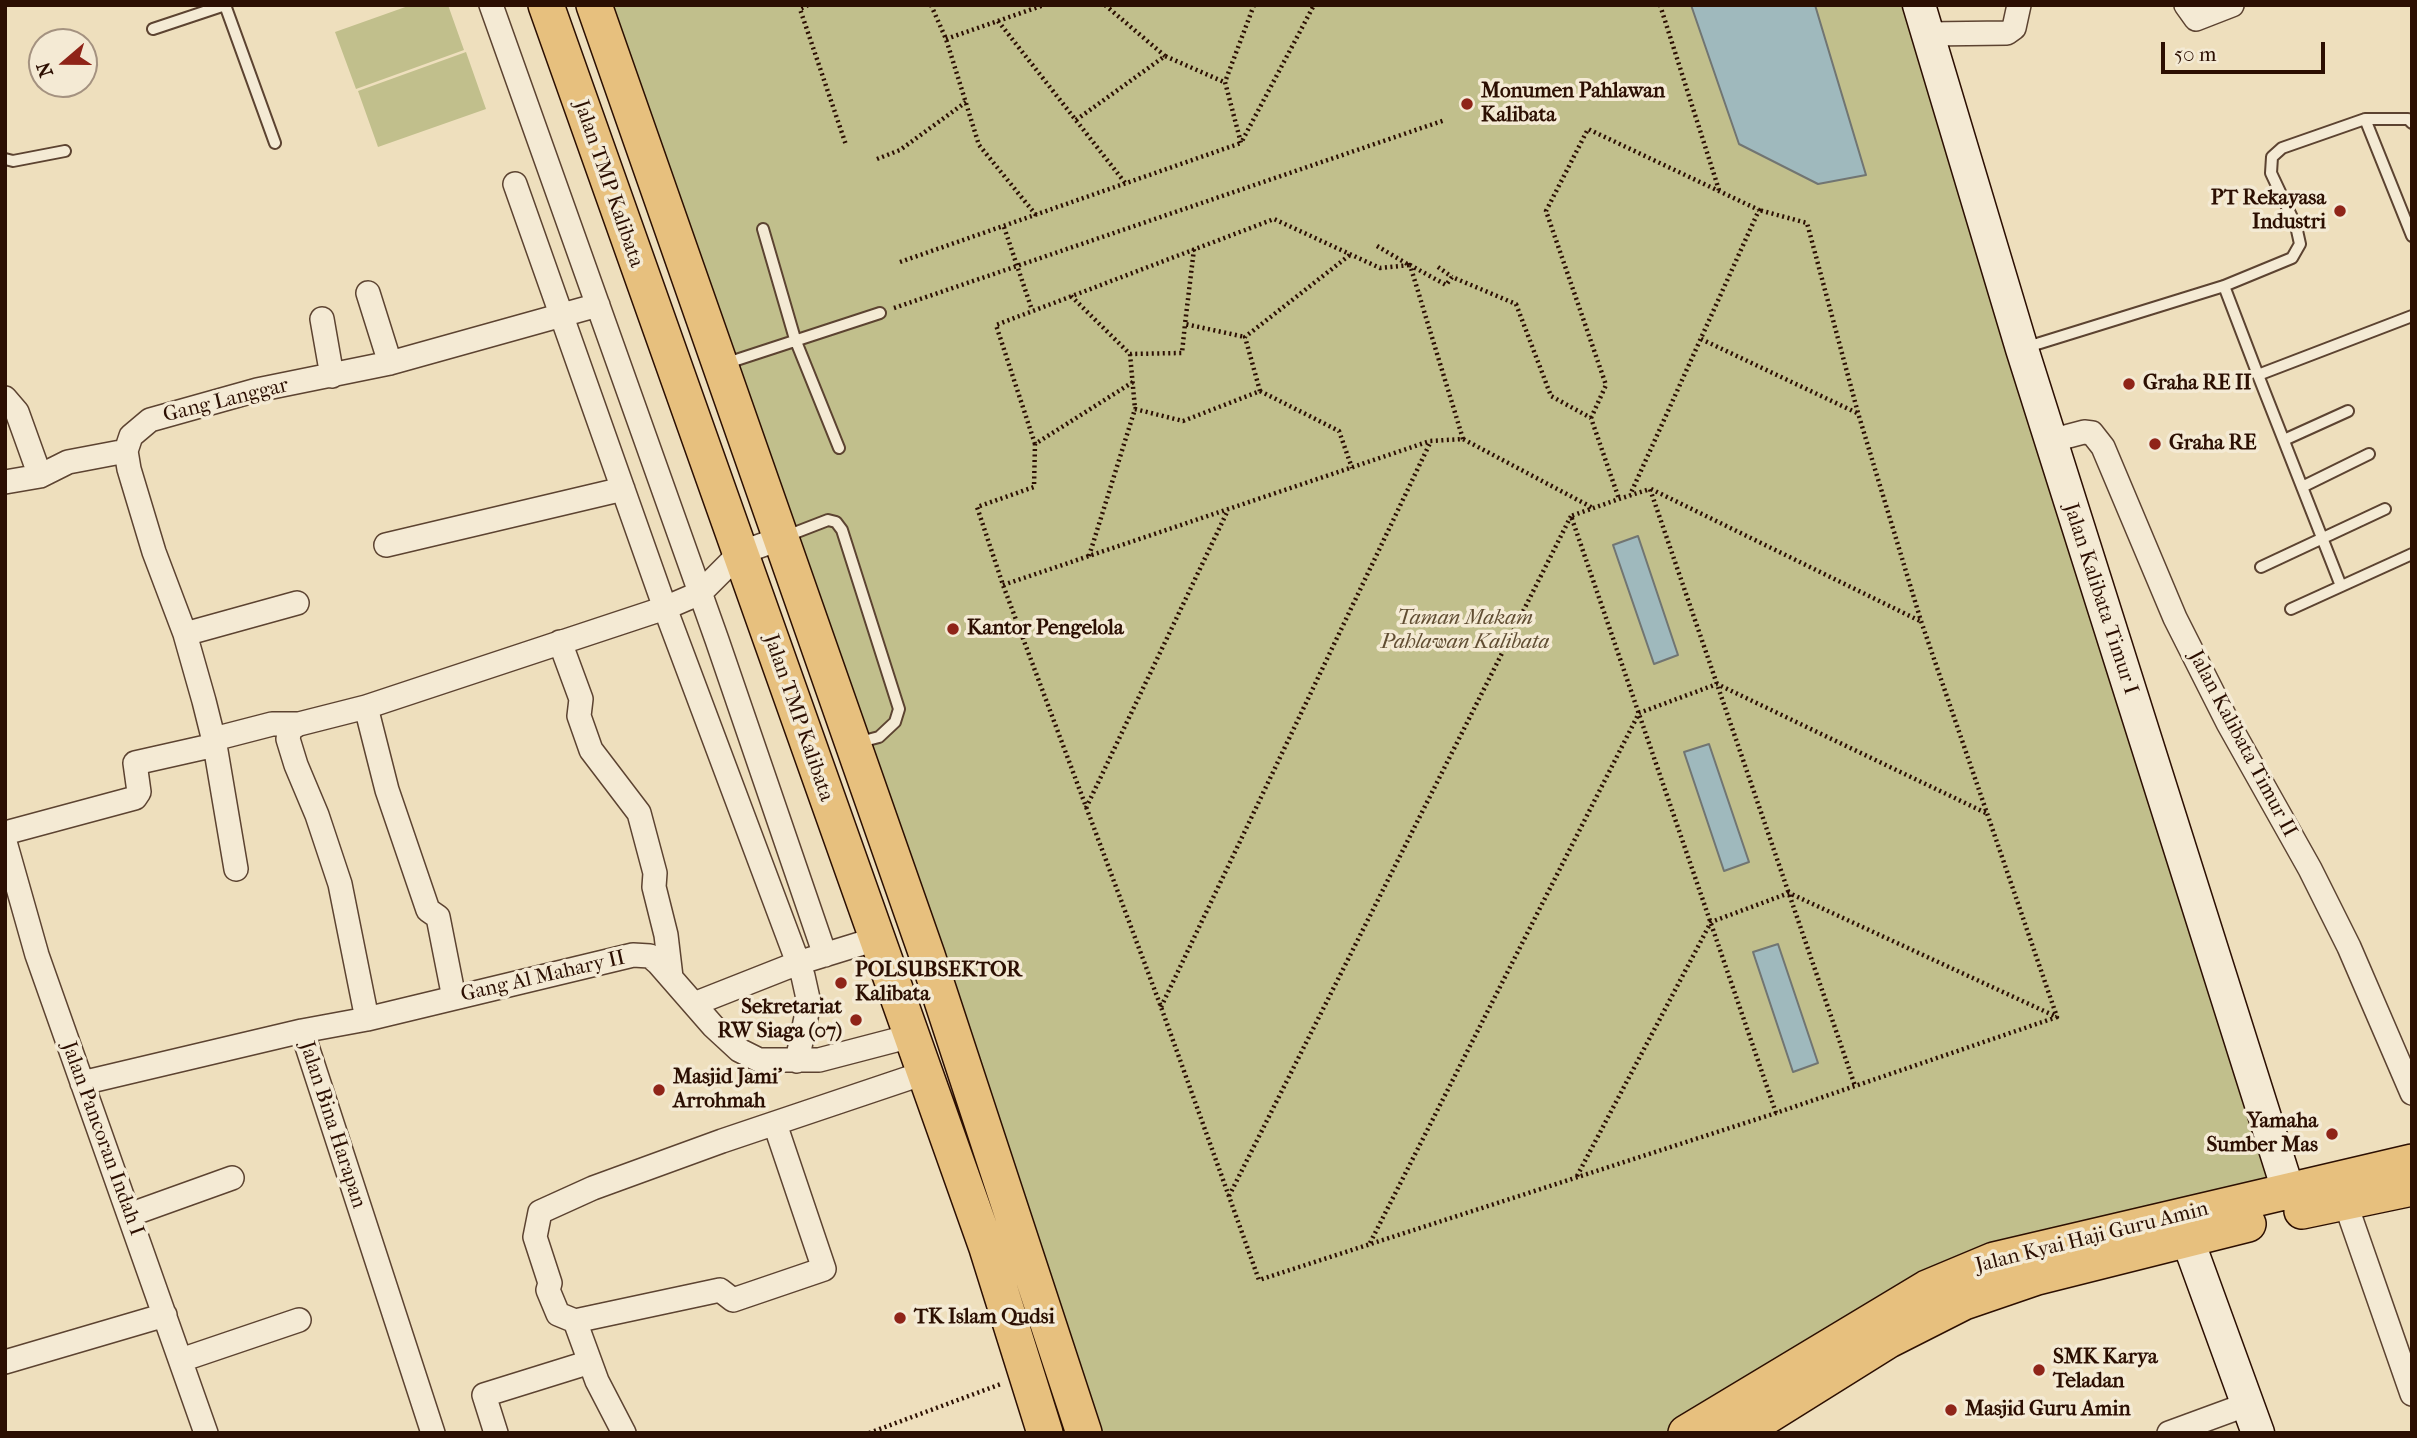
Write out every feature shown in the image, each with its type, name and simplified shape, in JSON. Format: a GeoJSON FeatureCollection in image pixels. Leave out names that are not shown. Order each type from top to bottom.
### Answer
{"type":"FeatureCollection","features":[{"type":"Feature","properties":{"kind":"main road","name":"Jalan TMP Kalibata"},"geometry":{"type":"LineString","coordinates":[[546,5],[924,1073],[1028,1375],[1045,1433]]}},
{"type":"Feature","properties":{"kind":"main road","name":"Jalan TMP Kalibata"},"geometry":{"type":"LineString","coordinates":[[594,5],[927,955],[1084,1433]]}},
{"type":"Feature","properties":{"kind":"main road"},"geometry":{"type":"LineString","coordinates":[[659,329],[673,335],[688,331],[694,326],[700,307]]}},
{"type":"Feature","properties":{"kind":"main road"},"geometry":{"type":"LineString","coordinates":[[881,951],[890,955],[900,950],[918,949],[927,955]]}},
{"type":"Feature","properties":{"kind":"main road","name":"Jalan Kyai Haji Guru Amin"},"geometry":{"type":"LineString","coordinates":[[1686,1433],[1894,1306],[1927,1288],[1983,1264],[2044,1247],[2412,1162]]}},
{"type":"Feature","properties":{"kind":"main road","name":"Jalan Kyai Haji Guru Amin"},"geometry":{"type":"LineString","coordinates":[[1740,1433],[1889,1340],[1964,1302],[2037,1277],[2192,1252],[2412,1188]]}},
{"type":"Feature","properties":{"kind":"street"},"geometry":{"type":"LineString","coordinates":[[491,5],[700,593],[825,955]]}},
{"type":"Feature","properties":{"kind":"street"},"geometry":{"type":"LineString","coordinates":[[1923,20],[2007,33],[2014,28],[2019,5]]}},
{"type":"Feature","properties":{"kind":"street"},"geometry":{"type":"LineString","coordinates":[[2186,5],[2196,19],[2232,5]]}},
{"type":"Feature","properties":{"kind":"street","name":"Jalan Kalibata Timur I"},"geometry":{"type":"LineString","coordinates":[[1923,20],[2050,441],[2288,1190]]}},
{"type":"Feature","properties":{"kind":"street"},"geometry":{"type":"LineString","coordinates":[[515,184],[664,608],[798,963],[809,1003],[797,1061]]}},
{"type":"Feature","properties":{"kind":"street"},"geometry":{"type":"LineString","coordinates":[[368,293],[390,363]]}},
{"type":"Feature","properties":{"kind":"street","name":"Gang Langgar"},"geometry":{"type":"LineString","coordinates":[[126,451],[131,436],[150,420],[257,390],[390,363],[507,328],[563,317],[598,305]]}},
{"type":"Feature","properties":{"kind":"street"},"geometry":{"type":"LineString","coordinates":[[322,319],[332,376]]}},
{"type":"Feature","properties":{"kind":"street"},"geometry":{"type":"LineString","coordinates":[[5,398],[17,412],[40,477]]}},
{"type":"Feature","properties":{"kind":"street","name":"Jalan Kalibata Timur II"},"geometry":{"type":"LineString","coordinates":[[2050,441],[2084,432],[2092,433],[2103,447],[2175,618],[2228,723],[2321,891],[2412,1093]]}},
{"type":"Feature","properties":{"kind":"street"},"geometry":{"type":"LineString","coordinates":[[5,482],[40,477],[68,462],[126,451],[139,507],[186,634],[214,742],[236,869]]}},
{"type":"Feature","properties":{"kind":"street"},"geometry":{"type":"LineString","coordinates":[[386,545],[623,489]]}},
{"type":"Feature","properties":{"kind":"street"},"geometry":{"type":"LineString","coordinates":[[5,833],[135,798],[139,792],[135,763],[272,724],[299,724],[366,707],[664,608],[700,593],[740,553],[782,538]]}},
{"type":"Feature","properties":{"kind":"street"},"geometry":{"type":"LineString","coordinates":[[186,634],[297,603]]}},
{"type":"Feature","properties":{"kind":"street"},"geometry":{"type":"LineString","coordinates":[[560,642],[581,699],[579,716],[591,750],[639,813],[655,873],[654,887],[666,935],[671,977]]}},
{"type":"Feature","properties":{"kind":"street"},"geometry":{"type":"LineString","coordinates":[[366,707],[387,790],[428,910],[438,917],[454,998]]}},
{"type":"Feature","properties":{"kind":"street"},"geometry":{"type":"LineString","coordinates":[[299,724],[290,729],[288,739],[340,884],[367,1019]]}},
{"type":"Feature","properties":{"kind":"street","name":"Jalan Pancoran Indah I"},"geometry":{"type":"LineString","coordinates":[[5,842],[37,956],[206,1433]]}},
{"type":"Feature","properties":{"kind":"street"},"geometry":{"type":"LineString","coordinates":[[694,1004],[825,955],[881,951]]}},
{"type":"Feature","properties":{"kind":"street","name":"Gang Al Mahary II"},"geometry":{"type":"LineString","coordinates":[[302,1031],[367,1019],[633,955],[650,956],[739,1050],[759,1060],[819,1060],[911,1037]]}},
{"type":"Feature","properties":{"kind":"street","name":"Jalan Bina Harapan"},"geometry":{"type":"LineString","coordinates":[[82,1083],[302,1031],[433,1433]]}},
{"type":"Feature","properties":{"kind":"street"},"geometry":{"type":"LineString","coordinates":[[775,1124],[824,1269],[733,1300],[720,1290],[575,1321],[558,1314],[548,1290],[550,1283],[535,1237],[540,1212],[593,1188],[775,1124],[924,1073]]}},
{"type":"Feature","properties":{"kind":"street"},"geometry":{"type":"LineString","coordinates":[[129,1215],[232,1178]]}},
{"type":"Feature","properties":{"kind":"street"},"geometry":{"type":"LineString","coordinates":[[2346,1206],[2412,1394]]}},
{"type":"Feature","properties":{"kind":"street"},"geometry":{"type":"LineString","coordinates":[[2169,1433],[2253,1418],[2192,1252]]}},
{"type":"Feature","properties":{"kind":"street"},"geometry":{"type":"LineString","coordinates":[[5,1362],[164,1315]]}},
{"type":"Feature","properties":{"kind":"street"},"geometry":{"type":"LineString","coordinates":[[181,1360],[299,1320]]}},
{"type":"Feature","properties":{"kind":"street"},"geometry":{"type":"LineString","coordinates":[[575,1321],[597,1381],[624,1433]]}},
{"type":"Feature","properties":{"kind":"street"},"geometry":{"type":"LineString","coordinates":[[496,1433],[484,1395],[590,1362]]}},
{"type":"Feature","properties":{"kind":"lane"},"geometry":{"type":"LineString","coordinates":[[153,29],[225,5],[275,143]]}},
{"type":"Feature","properties":{"kind":"lane"},"geometry":{"type":"LineString","coordinates":[[2022,349],[2224,286],[2292,258],[2300,244],[2296,226],[2271,173],[2272,157],[2281,148],[2365,119],[2407,119],[2412,123]]}},
{"type":"Feature","properties":{"kind":"lane"},"geometry":{"type":"LineString","coordinates":[[2365,119],[2412,236]]}},
{"type":"Feature","properties":{"kind":"lane"},"geometry":{"type":"LineString","coordinates":[[5,159],[13,161],[65,150]]}},
{"type":"Feature","properties":{"kind":"lane"},"geometry":{"type":"LineString","coordinates":[[763,229],[795,339],[839,448]]}},
{"type":"Feature","properties":{"kind":"lane"},"geometry":{"type":"LineString","coordinates":[[2224,286],[2342,586]]}},
{"type":"Feature","properties":{"kind":"lane"},"geometry":{"type":"LineString","coordinates":[[721,365],[880,313]]}},
{"type":"Feature","properties":{"kind":"lane"},"geometry":{"type":"LineString","coordinates":[[2258,375],[2412,316]]}},
{"type":"Feature","properties":{"kind":"lane"},"geometry":{"type":"LineString","coordinates":[[2284,440],[2348,411]]}},
{"type":"Feature","properties":{"kind":"lane"},"geometry":{"type":"LineString","coordinates":[[2302,487],[2370,454]]}},
{"type":"Feature","properties":{"kind":"lane"},"geometry":{"type":"LineString","coordinates":[[2261,567],[2385,509]]}},
{"type":"Feature","properties":{"kind":"lane"},"geometry":{"type":"LineString","coordinates":[[782,538],[828,520],[836,522],[842,530],[899,709],[895,722],[879,737],[860,743]]}},
{"type":"Feature","properties":{"kind":"lane"},"geometry":{"type":"LineString","coordinates":[[2291,609],[2412,554]]}},
{"type":"Feature","properties":{"kind":"path"},"geometry":{"type":"LineString","coordinates":[[808,5],[800,9],[846,145]]}},
{"type":"Feature","properties":{"kind":"path"},"geometry":{"type":"LineString","coordinates":[[931,5],[946,39],[979,145],[1036,215]]}},
{"type":"Feature","properties":{"kind":"path"},"geometry":{"type":"LineString","coordinates":[[946,39],[1044,5]]}},
{"type":"Feature","properties":{"kind":"path"},"geometry":{"type":"LineString","coordinates":[[1105,5],[1165,56],[1225,82]]}},
{"type":"Feature","properties":{"kind":"path"},"geometry":{"type":"LineString","coordinates":[[1241,143],[1225,82],[1254,5]]}},
{"type":"Feature","properties":{"kind":"path"},"geometry":{"type":"LineString","coordinates":[[900,262],[1241,143],[1314,5]]}},
{"type":"Feature","properties":{"kind":"path"},"geometry":{"type":"LineString","coordinates":[[1660,5],[1719,190]]}},
{"type":"Feature","properties":{"kind":"path"},"geometry":{"type":"LineString","coordinates":[[998,21],[1126,184]]}},
{"type":"Feature","properties":{"kind":"path"},"geometry":{"type":"LineString","coordinates":[[1076,120],[1165,56]]}},
{"type":"Feature","properties":{"kind":"path"},"geometry":{"type":"LineString","coordinates":[[877,159],[900,150],[966,102]]}},
{"type":"Feature","properties":{"kind":"path"},"geometry":{"type":"LineString","coordinates":[[880,313],[1445,120]]}},
{"type":"Feature","properties":{"kind":"path"},"geometry":{"type":"LineString","coordinates":[[1591,418],[1606,385],[1546,211],[1588,129],[1759,210],[1807,223],[1858,413],[1921,621],[2057,1017]]}},
{"type":"Feature","properties":{"kind":"path"},"geometry":{"type":"LineString","coordinates":[[1630,496],[1759,210]]}},
{"type":"Feature","properties":{"kind":"path"},"geometry":{"type":"LineString","coordinates":[[1409,265],[1380,268],[1274,219],[996,325],[1035,444],[1034,487],[977,507],[1003,585],[1161,1007],[1258,1280],[1776,1113],[2057,1017]]}},
{"type":"Feature","properties":{"kind":"path"},"geometry":{"type":"LineString","coordinates":[[1004,227],[1032,310]]}},
{"type":"Feature","properties":{"kind":"path"},"geometry":{"type":"LineString","coordinates":[[1377,246],[1446,285],[1452,277]]}},
{"type":"Feature","properties":{"kind":"path"},"geometry":{"type":"LineString","coordinates":[[1130,354],[1182,353],[1194,249]]}},
{"type":"Feature","properties":{"kind":"path"},"geometry":{"type":"LineString","coordinates":[[1245,337],[1350,254]]}},
{"type":"Feature","properties":{"kind":"path"},"geometry":{"type":"LineString","coordinates":[[1409,265],[1463,439]]}},
{"type":"Feature","properties":{"kind":"path"},"geometry":{"type":"LineString","coordinates":[[1438,267],[1452,277],[1516,304],[1550,396],[1591,418],[1619,499]]}},
{"type":"Feature","properties":{"kind":"path"},"geometry":{"type":"LineString","coordinates":[[1071,296],[1130,354],[1135,409],[1089,556]]}},
{"type":"Feature","properties":{"kind":"path"},"geometry":{"type":"LineString","coordinates":[[1185,324],[1245,337]]}},
{"type":"Feature","properties":{"kind":"path"},"geometry":{"type":"LineString","coordinates":[[1245,337],[1260,391],[1339,431],[1352,468]]}},
{"type":"Feature","properties":{"kind":"path"},"geometry":{"type":"LineString","coordinates":[[1701,339],[1858,413]]}},
{"type":"Feature","properties":{"kind":"path"},"geometry":{"type":"LineString","coordinates":[[1035,444],[1133,382]]}},
{"type":"Feature","properties":{"kind":"path"},"geometry":{"type":"LineString","coordinates":[[1135,409],[1183,421],[1260,391]]}},
{"type":"Feature","properties":{"kind":"path"},"geometry":{"type":"LineString","coordinates":[[1003,585],[1430,441],[1463,439],[1593,508]]}},
{"type":"Feature","properties":{"kind":"path"},"geometry":{"type":"LineString","coordinates":[[1161,1007],[1430,441]]}},
{"type":"Feature","properties":{"kind":"path"},"geometry":{"type":"LineString","coordinates":[[1229,1197],[1571,516],[1650,489],[1921,621]]}},
{"type":"Feature","properties":{"kind":"path"},"geometry":{"type":"LineString","coordinates":[[1650,489],[1855,1086]]}},
{"type":"Feature","properties":{"kind":"path"},"geometry":{"type":"LineString","coordinates":[[1086,808],[1228,510]]}},
{"type":"Feature","properties":{"kind":"path"},"geometry":{"type":"LineString","coordinates":[[1571,516],[1776,1113]]}},
{"type":"Feature","properties":{"kind":"path"},"geometry":{"type":"LineString","coordinates":[[1369,1244],[1639,713],[1717,684],[1988,815]]}},
{"type":"Feature","properties":{"kind":"path"},"geometry":{"type":"LineString","coordinates":[[1576,1177],[1710,922],[1789,893],[2057,1017]]}},
{"type":"Feature","properties":{"kind":"path"},"geometry":{"type":"LineString","coordinates":[[869,1433],[1028,1375]]}},
{"type":"Feature","properties":{"kind":"green space"},"geometry":{"type":"Polygon","coordinates":[[[411,5],[448,5],[464,50],[356,89],[335,32],[411,5]]]}},
{"type":"Feature","properties":{"kind":"green space","name":"Taman Makam Pahlawan Kalibata"},"geometry":{"type":"Polygon","coordinates":[[[594,5],[1918,5],[2288,1190],[1686,1433],[1084,1433],[594,5]]]}},
{"type":"Feature","properties":{"kind":"green space"},"geometry":{"type":"Polygon","coordinates":[[[466,52],[486,109],[378,147],[358,91],[466,52]]]}},
{"type":"Feature","properties":{"kind":"water"},"geometry":{"type":"Polygon","coordinates":[[[1691,5],[1815,5],[1866,175],[1818,184],[1739,144],[1691,5]]]}},
{"type":"Feature","properties":{"kind":"water"},"geometry":{"type":"Polygon","coordinates":[[[1638,536],[1678,655],[1654,664],[1613,545],[1638,536]]]}},
{"type":"Feature","properties":{"kind":"water"},"geometry":{"type":"Polygon","coordinates":[[[1709,744],[1749,862],[1724,871],[1684,752],[1709,744]]]}},
{"type":"Feature","properties":{"kind":"water"},"geometry":{"type":"Polygon","coordinates":[[[1778,944],[1818,1063],[1793,1072],[1753,952],[1778,944]]]}},
{"type":"Feature","properties":{"kind":"place","name":"Monumen Pahlawan Kalibata"},"geometry":{"type":"Point","coordinates":[1467,104]}},
{"type":"Feature","properties":{"kind":"place","name":"PT Rekayasa Industri"},"geometry":{"type":"Point","coordinates":[2340,211]}},
{"type":"Feature","properties":{"kind":"place","name":"Graha RE II"},"geometry":{"type":"Point","coordinates":[2129,384]}},
{"type":"Feature","properties":{"kind":"place","name":"Graha RE"},"geometry":{"type":"Point","coordinates":[2155,444]}},
{"type":"Feature","properties":{"kind":"place","name":"Kantor Pengelola"},"geometry":{"type":"Point","coordinates":[953,629]}},
{"type":"Feature","properties":{"kind":"place","name":"POLSUBSEKTOR Kalibata"},"geometry":{"type":"Point","coordinates":[841,983]}},
{"type":"Feature","properties":{"kind":"place","name":"Sekretariat RW Siaga (07)"},"geometry":{"type":"Point","coordinates":[856,1020]}},
{"type":"Feature","properties":{"kind":"place","name":"Masjid Jami' Arrohmah"},"geometry":{"type":"Point","coordinates":[659,1090]}},
{"type":"Feature","properties":{"kind":"place","name":"Yamaha Sumber Mas"},"geometry":{"type":"Point","coordinates":[2332,1134]}},
{"type":"Feature","properties":{"kind":"place","name":"TK Islam Qudsi"},"geometry":{"type":"Point","coordinates":[900,1318]}},
{"type":"Feature","properties":{"kind":"place","name":"SMK Karya Teladan"},"geometry":{"type":"Point","coordinates":[2039,1370]}},
{"type":"Feature","properties":{"kind":"place","name":"Masjid Guru Amin"},"geometry":{"type":"Point","coordinates":[1951,1410]}}]}
